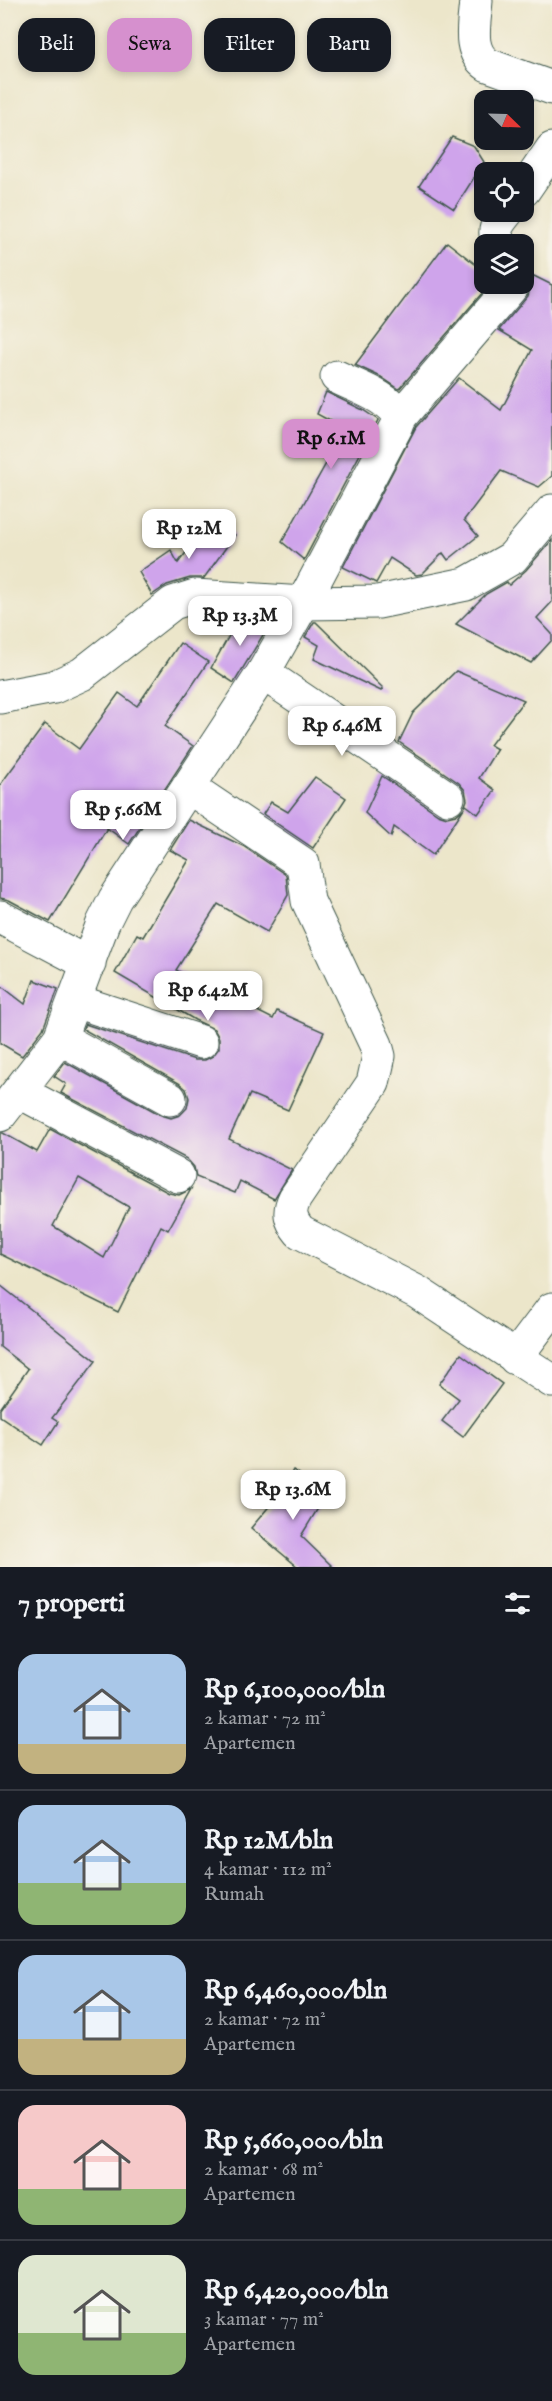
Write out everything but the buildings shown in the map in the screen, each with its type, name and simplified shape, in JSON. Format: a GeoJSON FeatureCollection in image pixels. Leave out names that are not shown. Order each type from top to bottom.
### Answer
{"type":"FeatureCollection","features":[{"type":"Feature","properties":{"kind":"street"},"geometry":{"type":"LineString","coordinates":[[476,0],[473,42],[480,60],[552,88]]}},
{"type":"Feature","properties":{"kind":"street"},"geometry":{"type":"LineString","coordinates":[[534,175],[552,149]]}},
{"type":"Feature","properties":{"kind":"street"},"geometry":{"type":"LineString","coordinates":[[178,1176],[10,1104],[60,1038],[103,923],[115,899],[263,673],[303,603],[400,417],[505,294]]}},
{"type":"Feature","properties":{"kind":"street"},"geometry":{"type":"LineString","coordinates":[[337,377],[386,400],[400,417]]}},
{"type":"Feature","properties":{"kind":"street"},"geometry":{"type":"LineString","coordinates":[[0,697],[54,687],[82,674],[173,603],[195,596],[303,603],[378,602],[466,584],[512,558],[552,511]]}},
{"type":"Feature","properties":{"kind":"street"},"geometry":{"type":"LineString","coordinates":[[263,673],[448,798]]}},
{"type":"Feature","properties":{"kind":"street"},"geometry":{"type":"LineString","coordinates":[[189,788],[303,864],[308,901],[376,1045],[379,1056],[373,1083],[295,1198],[290,1217],[294,1225],[300,1232],[417,1292],[552,1381]]}},
{"type":"Feature","properties":{"kind":"street"},"geometry":{"type":"LineString","coordinates":[[0,917],[89,964]]}},
{"type":"Feature","properties":{"kind":"street"},"geometry":{"type":"LineString","coordinates":[[75,1001],[201,1042]]}},
{"type":"Feature","properties":{"kind":"street"},"geometry":{"type":"LineString","coordinates":[[60,1038],[170,1099]]}},
{"type":"Feature","properties":{"kind":"street"},"geometry":{"type":"LineString","coordinates":[[515,1358],[552,1310]]}}]}
